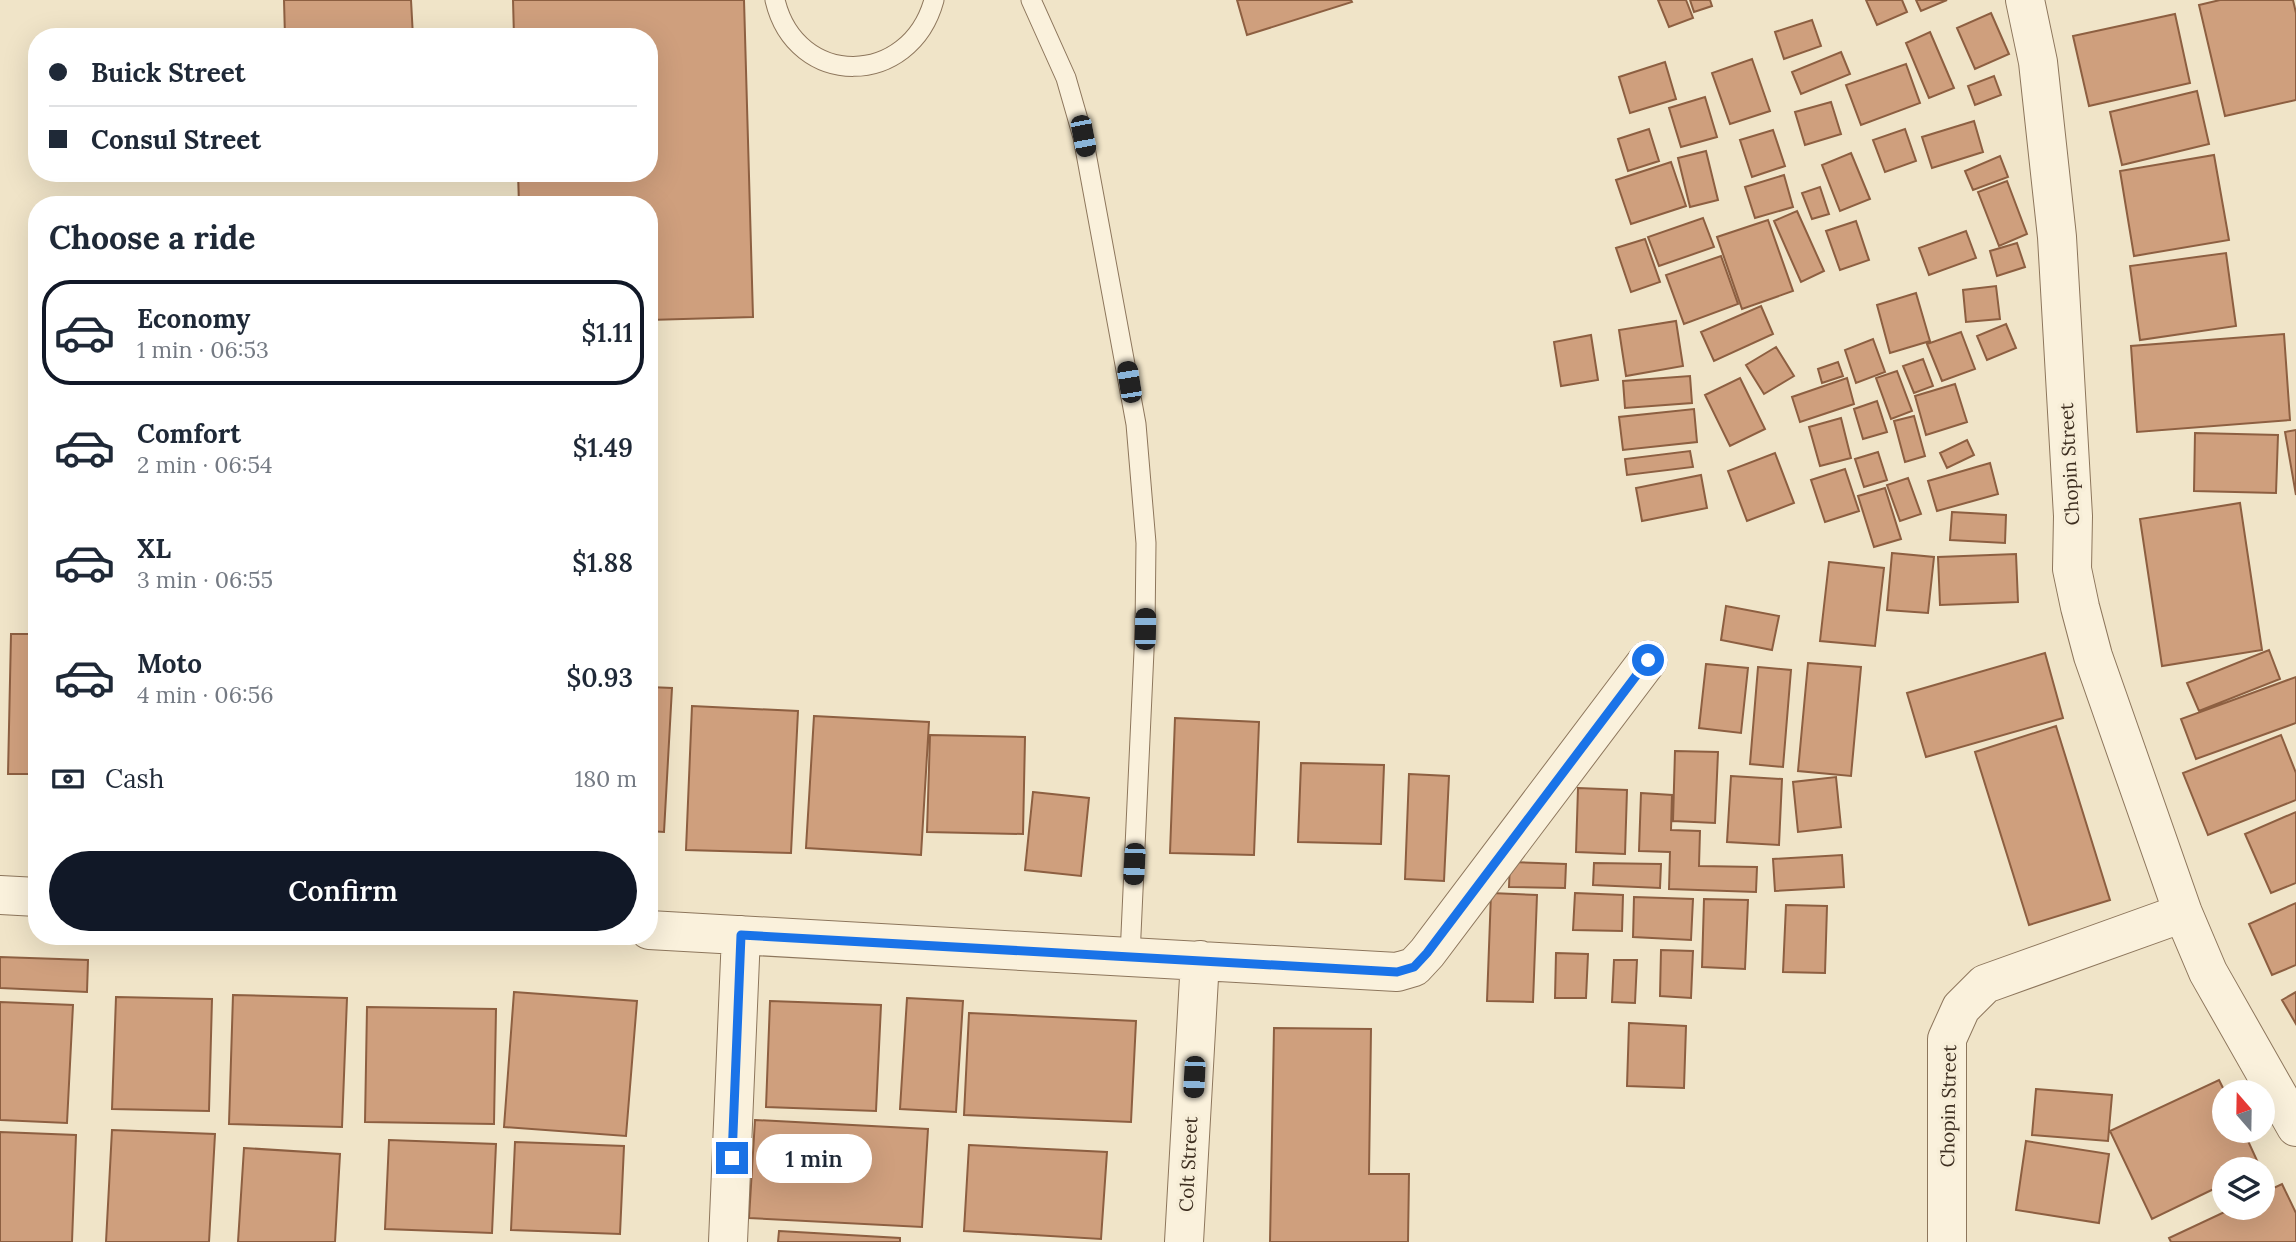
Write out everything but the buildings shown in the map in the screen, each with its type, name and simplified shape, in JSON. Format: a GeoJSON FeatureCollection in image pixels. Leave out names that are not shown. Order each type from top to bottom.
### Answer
{"type":"FeatureCollection","features":[{"type":"Feature","properties":{"kind":"street","name":"Chopin Street"},"geometry":{"type":"LineString","coordinates":[[2025,0],[2038,62],[2057,237],[2073,516],[2072,569],[2080,607],[2093,656],[2183,912],[2208,972],[2296,1127]]}},
{"type":"Feature","properties":{"kind":"street"},"geometry":{"type":"LineString","coordinates":[[658,930],[1397,972],[1414,967],[1427,953],[1648,660]]}},
{"type":"Feature","properties":{"kind":"street"},"geometry":{"type":"LineString","coordinates":[[0,895],[28,897]]}},
{"type":"Feature","properties":{"kind":"street","name":"Chopin Street"},"geometry":{"type":"LineString","coordinates":[[1947,1242],[1947,1039],[1961,1008],[1985,984],[2183,912]]}},
{"type":"Feature","properties":{"kind":"street"},"geometry":{"type":"LineString","coordinates":[[728,1242],[741,935]]}},
{"type":"Feature","properties":{"kind":"street","name":"Colt Street"},"geometry":{"type":"LineString","coordinates":[[1184,1242],[1200,960]]}},
{"type":"Feature","properties":{"kind":"lane"},"geometry":{"type":"LineString","coordinates":[[775,0],[779,19],[794,41],[815,57],[840,66],[867,66],[893,57],[915,41],[929,18],[934,0]]}},
{"type":"Feature","properties":{"kind":"lane"},"geometry":{"type":"LineString","coordinates":[[1031,0],[1066,78],[1083,136],[1136,425],[1146,542],[1130,956]]}},
{"type":"Feature","properties":{"kind":"route"},"geometry":{"type":"LineString","coordinates":[[732,1158],[741,935],[1397,972],[1414,967],[1648,660]]}}]}
